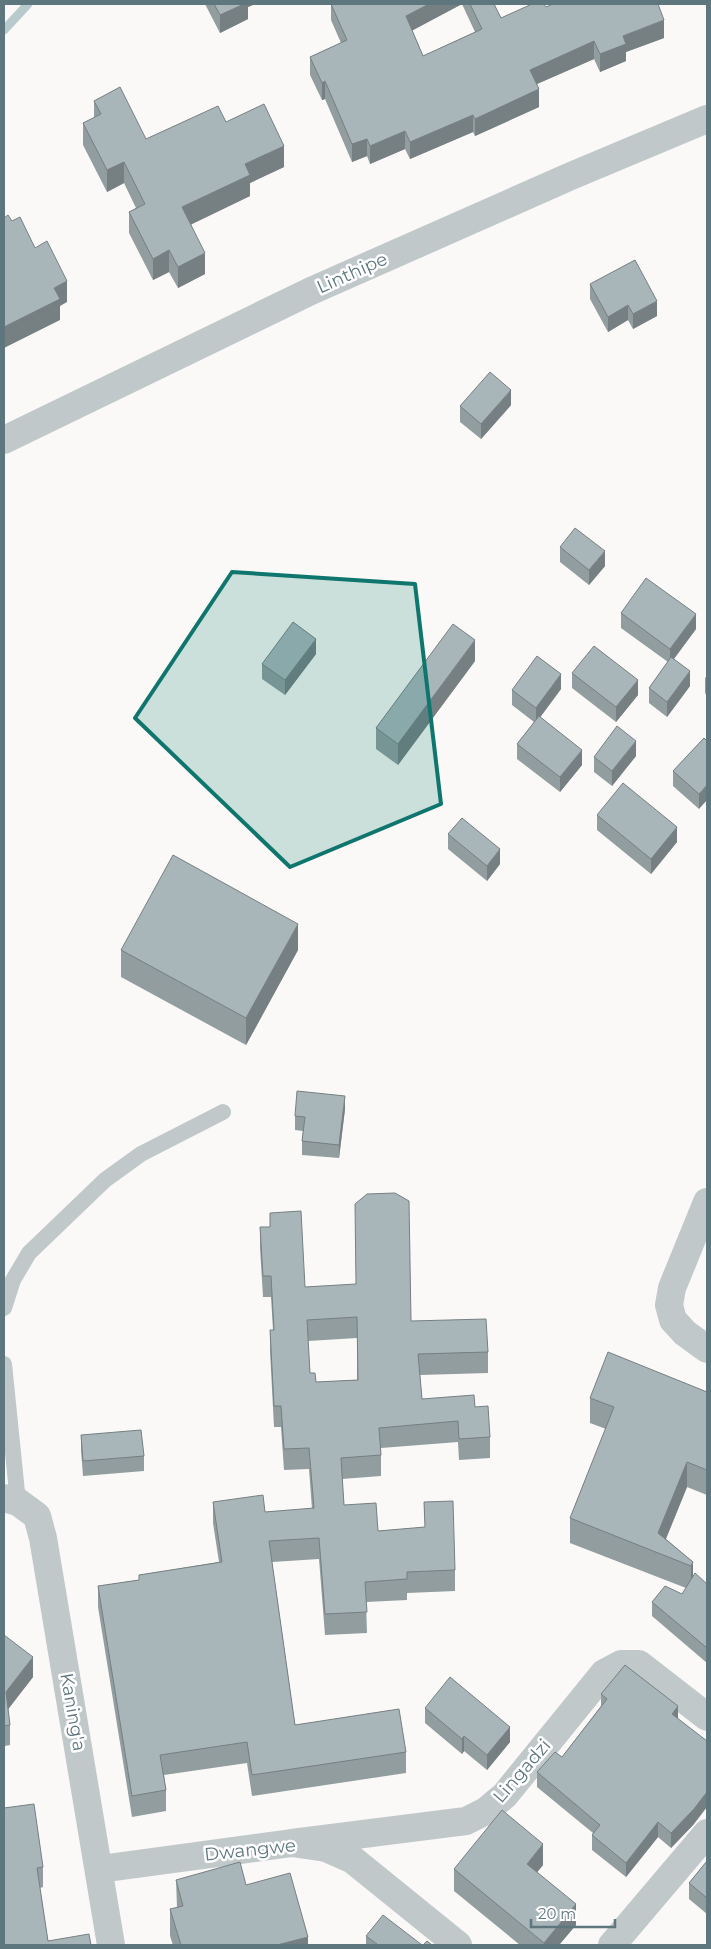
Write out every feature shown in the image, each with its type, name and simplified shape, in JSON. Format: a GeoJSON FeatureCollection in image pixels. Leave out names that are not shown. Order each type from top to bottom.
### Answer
{"type":"FeatureCollection","features":[{"type":"Feature","properties":{"kind":"street","name":"Linthipe"},"geometry":{"type":"LineString","coordinates":[[4,440],[311,291],[562,180],[707,119]]}},
{"type":"Feature","properties":{"kind":"street"},"geometry":{"type":"LineString","coordinates":[[707,1202],[672,1288],[669,1305],[673,1320],[685,1333],[707,1349]]}},
{"type":"Feature","properties":{"kind":"street","name":"Kaning'a"},"geometry":{"type":"LineString","coordinates":[[11,1500],[37,1516],[43,1538],[100,1869],[111,1945]]}},
{"type":"Feature","properties":{"kind":"street","name":"Lingadzi"},"geometry":{"type":"LineString","coordinates":[[292,1843],[466,1821],[486,1811],[505,1795],[604,1673],[621,1664],[639,1664],[707,1718]]}},
{"type":"Feature","properties":{"kind":"street"},"geometry":{"type":"LineString","coordinates":[[612,1945],[707,1833]]}},
{"type":"Feature","properties":{"kind":"street","name":"Dwangwe"},"geometry":{"type":"LineString","coordinates":[[100,1869],[292,1843],[326,1848],[353,1860],[458,1945]]}},
{"type":"Feature","properties":{"kind":"lane"},"geometry":{"type":"LineString","coordinates":[[4,1308],[13,1280],[28,1253],[105,1180],[141,1154],[223,1112]]}},
{"type":"Feature","properties":{"kind":"lane"},"geometry":{"type":"LineString","coordinates":[[4,1364],[11,1500]]}},
{"type":"Feature","properties":{"kind":"highlighted area"},"geometry":{"type":"Polygon","coordinates":[[[232,572],[415,584],[441,804],[290,867],[135,718],[232,572]]]}},
{"type":"Feature","properties":{"kind":"building"},"geometry":{"type":"Polygon","coordinates":[[[214,4],[244,4],[220,15],[214,4]]]}},
{"type":"Feature","properties":{"kind":"building"},"geometry":{"type":"Polygon","coordinates":[[[331,4],[429,4],[406,16],[423,56],[482,29],[470,4],[494,4],[501,18],[532,4],[544,4],[546,7],[553,4],[658,4],[664,20],[623,36],[626,44],[600,54],[594,41],[530,70],[539,89],[475,119],[473,115],[410,142],[405,131],[370,146],[367,139],[352,144],[325,81],[322,83],[310,57],[347,40],[331,4]]]}},
{"type":"Feature","properties":{"kind":"building"},"geometry":{"type":"Polygon","coordinates":[[[120,87],[146,139],[218,106],[226,122],[264,104],[284,146],[245,164],[250,175],[182,207],[205,253],[178,267],[169,250],[153,259],[129,212],[145,204],[124,162],[107,170],[83,123],[101,114],[94,101],[120,87]]]}},
{"type":"Feature","properties":{"kind":"building"},"geometry":{"type":"Polygon","coordinates":[[[8,215],[12,221],[20,217],[35,248],[47,241],[67,281],[54,288],[60,299],[4,327],[4,218],[8,215]]]}},
{"type":"Feature","properties":{"kind":"building"},"geometry":{"type":"Polygon","coordinates":[[[635,260],[657,301],[633,314],[628,305],[608,317],[590,284],[635,260]]]}},
{"type":"Feature","properties":{"kind":"building"},"geometry":{"type":"Polygon","coordinates":[[[490,372],[511,390],[481,424],[460,406],[490,372]]]}},
{"type":"Feature","properties":{"kind":"building"},"geometry":{"type":"Polygon","coordinates":[[[575,528],[605,551],[589,570],[560,547],[575,528]]]}},
{"type":"Feature","properties":{"kind":"building"},"geometry":{"type":"Polygon","coordinates":[[[646,578],[696,614],[670,649],[621,613],[646,578]]]}},
{"type":"Feature","properties":{"kind":"building"},"geometry":{"type":"Polygon","coordinates":[[[293,622],[316,639],[285,680],[262,664],[293,622]]]}},
{"type":"Feature","properties":{"kind":"building"},"geometry":{"type":"Polygon","coordinates":[[[453,624],[475,640],[398,744],[376,728],[453,624]]]}},
{"type":"Feature","properties":{"kind":"building"},"geometry":{"type":"Polygon","coordinates":[[[594,646],[638,680],[616,707],[572,673],[594,646]]]}},
{"type":"Feature","properties":{"kind":"building"},"geometry":{"type":"Polygon","coordinates":[[[537,656],[561,674],[536,708],[512,690],[537,656]]]}},
{"type":"Feature","properties":{"kind":"building"},"geometry":{"type":"Polygon","coordinates":[[[671,657],[690,671],[667,702],[649,688],[671,657]]]}},
{"type":"Feature","properties":{"kind":"building"},"geometry":{"type":"Polygon","coordinates":[[[539,716],[582,750],[560,777],[517,744],[539,716]]]}},
{"type":"Feature","properties":{"kind":"building"},"geometry":{"type":"Polygon","coordinates":[[[617,726],[636,741],[612,771],[594,757],[617,726]]]}},
{"type":"Feature","properties":{"kind":"building"},"geometry":{"type":"Polygon","coordinates":[[[704,738],[707,741],[707,785],[699,794],[673,771],[704,738]]]}},
{"type":"Feature","properties":{"kind":"building"},"geometry":{"type":"Polygon","coordinates":[[[623,783],[677,827],[651,859],[597,815],[623,783]]]}},
{"type":"Feature","properties":{"kind":"building"},"geometry":{"type":"Polygon","coordinates":[[[462,818],[500,849],[487,866],[448,834],[462,818]]]}},
{"type":"Feature","properties":{"kind":"building"},"geometry":{"type":"Polygon","coordinates":[[[173,855],[298,924],[246,1018],[121,950],[173,855]]]}},
{"type":"Feature","properties":{"kind":"building"},"geometry":{"type":"Polygon","coordinates":[[[297,1091],[345,1096],[339,1145],[302,1141],[305,1117],[295,1116],[297,1091]]]}},
{"type":"Feature","properties":{"kind":"building"},"geometry":{"type":"Polygon","coordinates":[[[395,1193],[409,1201],[411,1321],[486,1319],[488,1352],[418,1354],[422,1399],[474,1395],[475,1407],[488,1406],[490,1437],[459,1439],[458,1421],[379,1428],[381,1455],[341,1458],[344,1505],[376,1503],[378,1531],[425,1527],[424,1502],[453,1501],[455,1570],[407,1572],[407,1579],[365,1582],[367,1612],[325,1614],[319,1538],[269,1541],[295,1725],[399,1709],[406,1752],[252,1775],[247,1742],[160,1755],[166,1790],[132,1796],[98,1586],[139,1580],[139,1575],[222,1562],[213,1502],[263,1495],[265,1512],[314,1508],[309,1448],[284,1449],[281,1406],[274,1406],[270,1330],[274,1330],[271,1276],[263,1276],[260,1227],[270,1227],[270,1213],[301,1211],[305,1287],[356,1284],[355,1204],[367,1194],[395,1193]],[[357,1317],[307,1320],[310,1373],[315,1373],[316,1382],[358,1380],[357,1317]]]}},
{"type":"Feature","properties":{"kind":"building"},"geometry":{"type":"Polygon","coordinates":[[[608,1352],[707,1392],[707,1470],[687,1462],[658,1533],[693,1562],[691,1566],[570,1518],[614,1407],[590,1398],[608,1352]]]}},
{"type":"Feature","properties":{"kind":"building"},"geometry":{"type":"Polygon","coordinates":[[[141,1430],[144,1456],[83,1461],[81,1435],[141,1430]]]}},
{"type":"Feature","properties":{"kind":"building"},"geometry":{"type":"Polygon","coordinates":[[[695,1573],[707,1584],[707,1648],[652,1602],[665,1586],[682,1594],[695,1573]]]}},
{"type":"Feature","properties":{"kind":"building"},"geometry":{"type":"Polygon","coordinates":[[[4,1635],[33,1657],[6,1692],[10,1725],[4,1726],[4,1635]]]}},
{"type":"Feature","properties":{"kind":"building"},"geometry":{"type":"Polygon","coordinates":[[[625,1665],[678,1706],[672,1714],[707,1741],[707,1792],[671,1833],[658,1822],[626,1863],[592,1835],[600,1825],[537,1772],[555,1752],[562,1757],[607,1699],[601,1694],[625,1665]]]}},
{"type":"Feature","properties":{"kind":"building"},"geometry":{"type":"Polygon","coordinates":[[[450,1677],[510,1727],[487,1755],[464,1736],[462,1739],[425,1708],[450,1677]]]}},
{"type":"Feature","properties":{"kind":"building"},"geometry":{"type":"Polygon","coordinates":[[[34,1804],[43,1867],[37,1868],[48,1941],[89,1934],[91,1945],[4,1945],[4,1808],[34,1804]]]}},
{"type":"Feature","properties":{"kind":"building"},"geometry":{"type":"Polygon","coordinates":[[[502,1810],[543,1844],[527,1864],[576,1904],[544,1943],[454,1869],[502,1810]]]}},
{"type":"Feature","properties":{"kind":"building"},"geometry":{"type":"Polygon","coordinates":[[[707,1861],[707,1898],[689,1883],[707,1861]]]}},
{"type":"Feature","properties":{"kind":"building"},"geometry":{"type":"Polygon","coordinates":[[[240,1862],[246,1885],[290,1873],[308,1937],[277,1945],[181,1945],[170,1909],[183,1906],[176,1880],[240,1862]]]}},
{"type":"Feature","properties":{"kind":"building"},"geometry":{"type":"Polygon","coordinates":[[[383,1915],[422,1945],[376,1945],[366,1936],[383,1915]]]}},
{"type":"Feature","properties":{"kind":"building"},"geometry":{"type":"Polygon","coordinates":[[[427,1941],[432,1945],[423,1945],[427,1941]]]}},
{"type":"Feature","properties":{"kind":"waterway"},"geometry":{"type":"LineString","coordinates":[[4,30],[28,4]]}}]}
